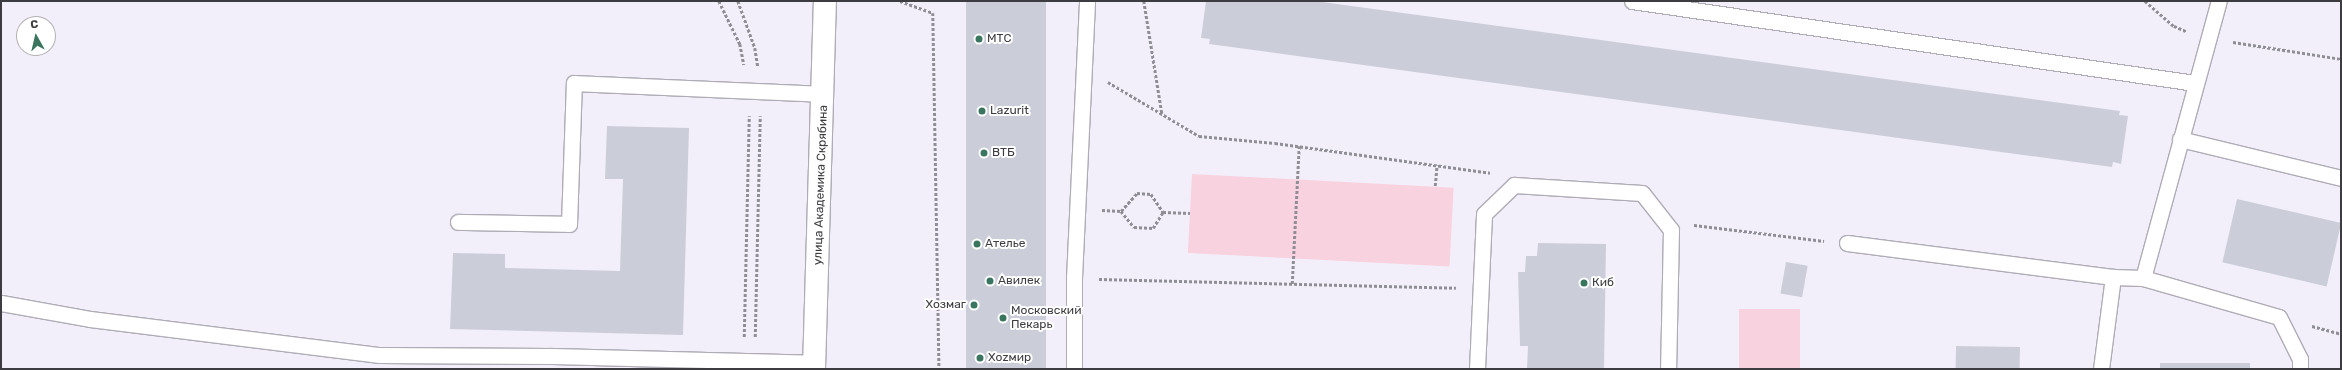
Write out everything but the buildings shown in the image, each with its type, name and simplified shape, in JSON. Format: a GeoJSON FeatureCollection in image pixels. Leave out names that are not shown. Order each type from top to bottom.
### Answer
{"type":"FeatureCollection","features":[{"type":"Feature","properties":{"kind":"main road","name":"улица Академика Скрябина"},"geometry":{"type":"LineString","coordinates":[[815,366],[824,94],[825,1]]}},
{"type":"Feature","properties":{"kind":"lane"},"geometry":{"type":"LineString","coordinates":[[1074,369],[1074,278],[1087,1]]}},
{"type":"Feature","properties":{"kind":"lane"},"geometry":{"type":"LineString","coordinates":[[1632,1],[2195,83]]}},
{"type":"Feature","properties":{"kind":"lane"},"geometry":{"type":"LineString","coordinates":[[2143,278],[2195,83],[2219,1]]}},
{"type":"Feature","properties":{"kind":"lane"},"geometry":{"type":"LineString","coordinates":[[458,222],[569,224],[574,83],[824,94]]}},
{"type":"Feature","properties":{"kind":"lane"},"geometry":{"type":"LineString","coordinates":[[2180,140],[2341,178]]}},
{"type":"Feature","properties":{"kind":"lane"},"geometry":{"type":"LineString","coordinates":[[1477,369],[1484,214],[1514,185],[1642,193],[1670,230],[1668,369]]}},
{"type":"Feature","properties":{"kind":"lane"},"geometry":{"type":"LineString","coordinates":[[1847,243],[2113,277],[2143,278],[2279,317],[2300,359],[2300,369]]}},
{"type":"Feature","properties":{"kind":"lane"},"geometry":{"type":"LineString","coordinates":[[2101,369],[2113,277]]}},
{"type":"Feature","properties":{"kind":"lane"},"geometry":{"type":"LineString","coordinates":[[1,303],[90,319],[380,362],[749,362],[815,366]]}},
{"type":"Feature","properties":{"kind":"path"},"geometry":{"type":"LineString","coordinates":[[719,1],[740,44],[755,92],[749,362]]}},
{"type":"Feature","properties":{"kind":"path"},"geometry":{"type":"LineString","coordinates":[[738,1],[755,48],[749,362]]}},
{"type":"Feature","properties":{"kind":"path"},"geometry":{"type":"LineString","coordinates":[[900,1],[934,13],[939,369]]}},
{"type":"Feature","properties":{"kind":"path"},"geometry":{"type":"LineString","coordinates":[[1144,1],[1162,114]]}},
{"type":"Feature","properties":{"kind":"path"},"geometry":{"type":"LineString","coordinates":[[2145,1],[2174,26],[2208,39],[2341,59]]}},
{"type":"Feature","properties":{"kind":"path"},"geometry":{"type":"LineString","coordinates":[[1084,69],[1199,136],[1299,146],[1490,173],[1514,185]]}},
{"type":"Feature","properties":{"kind":"path"},"geometry":{"type":"LineString","coordinates":[[1292,284],[1299,146]]}},
{"type":"Feature","properties":{"kind":"path"},"geometry":{"type":"LineString","coordinates":[[1435,186],[1437,165]]}},
{"type":"Feature","properties":{"kind":"path"},"geometry":{"type":"LineString","coordinates":[[1077,210],[1121,211],[1137,194],[1152,194],[1163,212]]}},
{"type":"Feature","properties":{"kind":"path"},"geometry":{"type":"LineString","coordinates":[[1121,211],[1134,227],[1153,228],[1163,212]]}},
{"type":"Feature","properties":{"kind":"path"},"geometry":{"type":"LineString","coordinates":[[1163,212],[1190,213]]}},
{"type":"Feature","properties":{"kind":"path"},"geometry":{"type":"LineString","coordinates":[[1670,230],[1695,225],[1847,243]]}},
{"type":"Feature","properties":{"kind":"path"},"geometry":{"type":"LineString","coordinates":[[1074,278],[1481,288]]}},
{"type":"Feature","properties":{"kind":"shaded area"},"geometry":{"type":"Polygon","coordinates":[[[1192,174],[1454,188],[1450,267],[1188,253],[1192,174]]]}},
{"type":"Feature","properties":{"kind":"shaded area"},"geometry":{"type":"Polygon","coordinates":[[[1739,309],[1800,309],[1800,369],[1739,369],[1739,309]]]}},
{"type":"Feature","properties":{"kind":"place","name":"МТС"},"geometry":{"type":"Point","coordinates":[979,39]}},
{"type":"Feature","properties":{"kind":"place","name":"Lazurit"},"geometry":{"type":"Point","coordinates":[982,111]}},
{"type":"Feature","properties":{"kind":"place","name":"ВТБ"},"geometry":{"type":"Point","coordinates":[984,153]}},
{"type":"Feature","properties":{"kind":"place","name":"Ателье"},"geometry":{"type":"Point","coordinates":[977,244]}},
{"type":"Feature","properties":{"kind":"place","name":"Авилек"},"geometry":{"type":"Point","coordinates":[990,281]}},
{"type":"Feature","properties":{"kind":"place","name":"Киб"},"geometry":{"type":"Point","coordinates":[1584,283]}},
{"type":"Feature","properties":{"kind":"place","name":"Хозмаг"},"geometry":{"type":"Point","coordinates":[974,305]}},
{"type":"Feature","properties":{"kind":"place","name":"Московский Пекарь"},"geometry":{"type":"Point","coordinates":[1003,318]}},
{"type":"Feature","properties":{"kind":"place","name":"Хоzмир"},"geometry":{"type":"Point","coordinates":[980,358]}}]}
